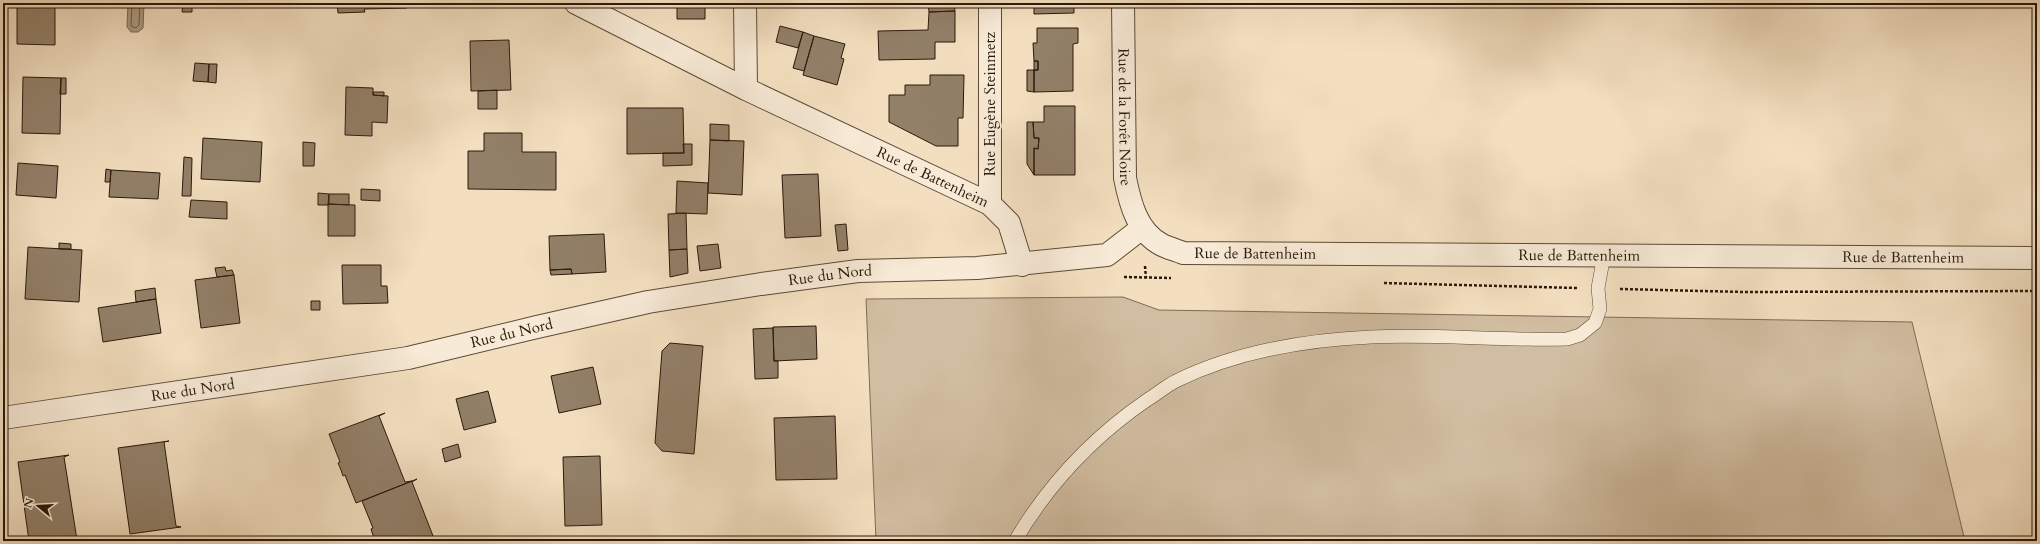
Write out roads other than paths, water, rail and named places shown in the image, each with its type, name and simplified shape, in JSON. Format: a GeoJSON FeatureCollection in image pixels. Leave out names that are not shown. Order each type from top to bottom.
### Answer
{"type":"FeatureCollection","features":[{"type":"Feature","properties":{"kind":"street","name":"Rue de Battenheim"},"geometry":{"type":"LineString","coordinates":[[576,3],[746,89],[990,204],[1009,223],[1022,264]]}},
{"type":"Feature","properties":{"kind":"street"},"geometry":{"type":"LineString","coordinates":[[745,3],[746,89]]}},
{"type":"Feature","properties":{"kind":"street","name":"Rue Eugène Steinmetz"},"geometry":{"type":"LineString","coordinates":[[990,3],[990,204]]}},
{"type":"Feature","properties":{"kind":"street","name":"Rue de la Forêt Noire"},"geometry":{"type":"LineString","coordinates":[[1123,3],[1125,178],[1130,202],[1142,228]]}},
{"type":"Feature","properties":{"kind":"street","name":"Rue de Battenheim"},"geometry":{"type":"LineString","coordinates":[[1142,228],[1161,245],[1183,253],[2037,258]]}},
{"type":"Feature","properties":{"kind":"street"},"geometry":{"type":"LineString","coordinates":[[1022,264],[1108,255],[1142,228]]}},
{"type":"Feature","properties":{"kind":"street","name":"Rue du Nord"},"geometry":{"type":"LineString","coordinates":[[3,418],[408,358],[648,302],[761,284],[858,271],[1022,264]]}},
{"type":"Feature","properties":{"kind":"lane"},"geometry":{"type":"LineString","coordinates":[[1014,541],[1044,496],[1092,443],[1137,407],[1175,381],[1220,363],[1268,349],[1312,341],[1371,337],[1427,336],[1567,339],[1580,335],[1595,323],[1600,309],[1598,288],[1604,255]]}},
{"type":"Feature","properties":{"kind":"water"},"geometry":{"type":"Polygon","coordinates":[[[128,3],[144,3],[143,28],[138,32],[131,32],[127,27],[128,3]]]}}]}
